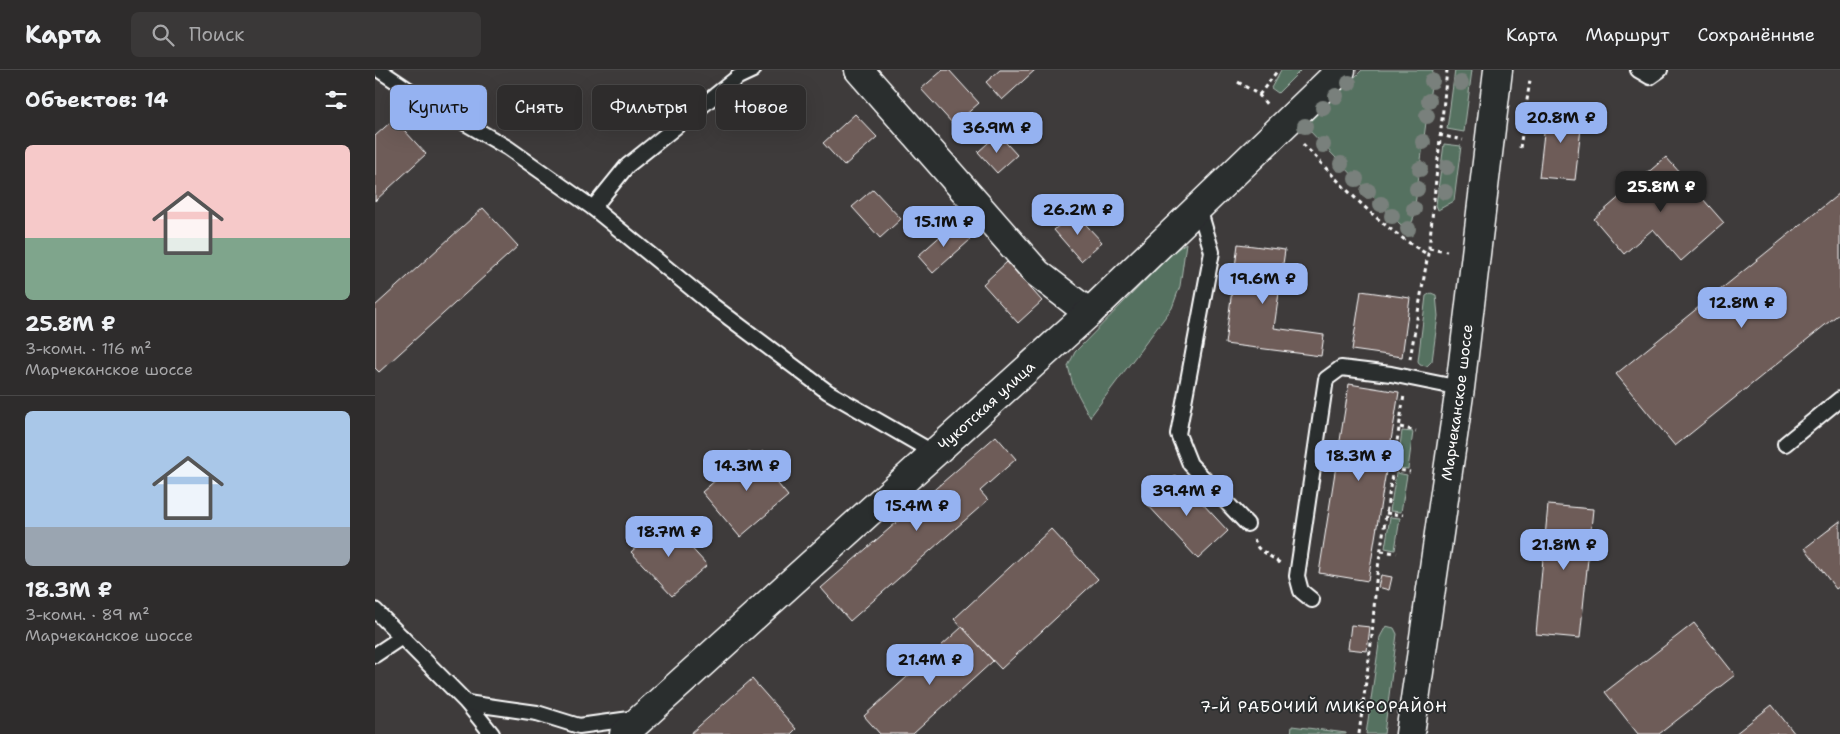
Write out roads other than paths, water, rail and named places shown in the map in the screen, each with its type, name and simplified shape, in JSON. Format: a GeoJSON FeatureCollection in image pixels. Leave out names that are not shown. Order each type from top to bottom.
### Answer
{"type":"FeatureCollection","features":[{"type":"Feature","properties":{"kind":"street"},"geometry":{"type":"LineString","coordinates":[[859,70],[1037,273],[1089,313]]}},
{"type":"Feature","properties":{"kind":"street","name":"Чукотская улица"},"geometry":{"type":"LineString","coordinates":[[633,726],[1089,313],[1341,70]]}},
{"type":"Feature","properties":{"kind":"street","name":"Марчеканское шоссе"},"geometry":{"type":"LineString","coordinates":[[1410,734],[1460,388],[1498,70]]}},
{"type":"Feature","properties":{"kind":"lane"},"geometry":{"type":"LineString","coordinates":[[379,70],[415,94],[508,148],[593,208],[712,305],[828,392],[935,454]]}},
{"type":"Feature","properties":{"kind":"lane"},"geometry":{"type":"LineString","coordinates":[[593,208],[627,166],[738,77],[753,70]]}},
{"type":"Feature","properties":{"kind":"lane"},"geometry":{"type":"LineString","coordinates":[[1638,70],[1650,77],[1659,70]]}},
{"type":"Feature","properties":{"kind":"lane"},"geometry":{"type":"LineString","coordinates":[[1199,208],[1212,252],[1179,434],[1189,464],[1247,524]]}},
{"type":"Feature","properties":{"kind":"lane"},"geometry":{"type":"LineString","coordinates":[[1312,600],[1301,590],[1297,574],[1326,379],[1341,368],[1460,388]]}},
{"type":"Feature","properties":{"kind":"lane"},"geometry":{"type":"LineString","coordinates":[[1785,444],[1840,399]]}},
{"type":"Feature","properties":{"kind":"lane"},"geometry":{"type":"LineString","coordinates":[[375,610],[467,703],[491,734]]}},
{"type":"Feature","properties":{"kind":"lane"},"geometry":{"type":"LineString","coordinates":[[375,655],[402,637]]}},
{"type":"Feature","properties":{"kind":"lane"},"geometry":{"type":"LineString","coordinates":[[467,703],[537,713],[579,726],[633,726]]}},
{"type":"Feature","properties":{"kind":"district","name":"7-Й РАБОЧИЙ МИКРОРАЙОН"},"geometry":{"type":"Point","coordinates":[1324,706]}}]}
